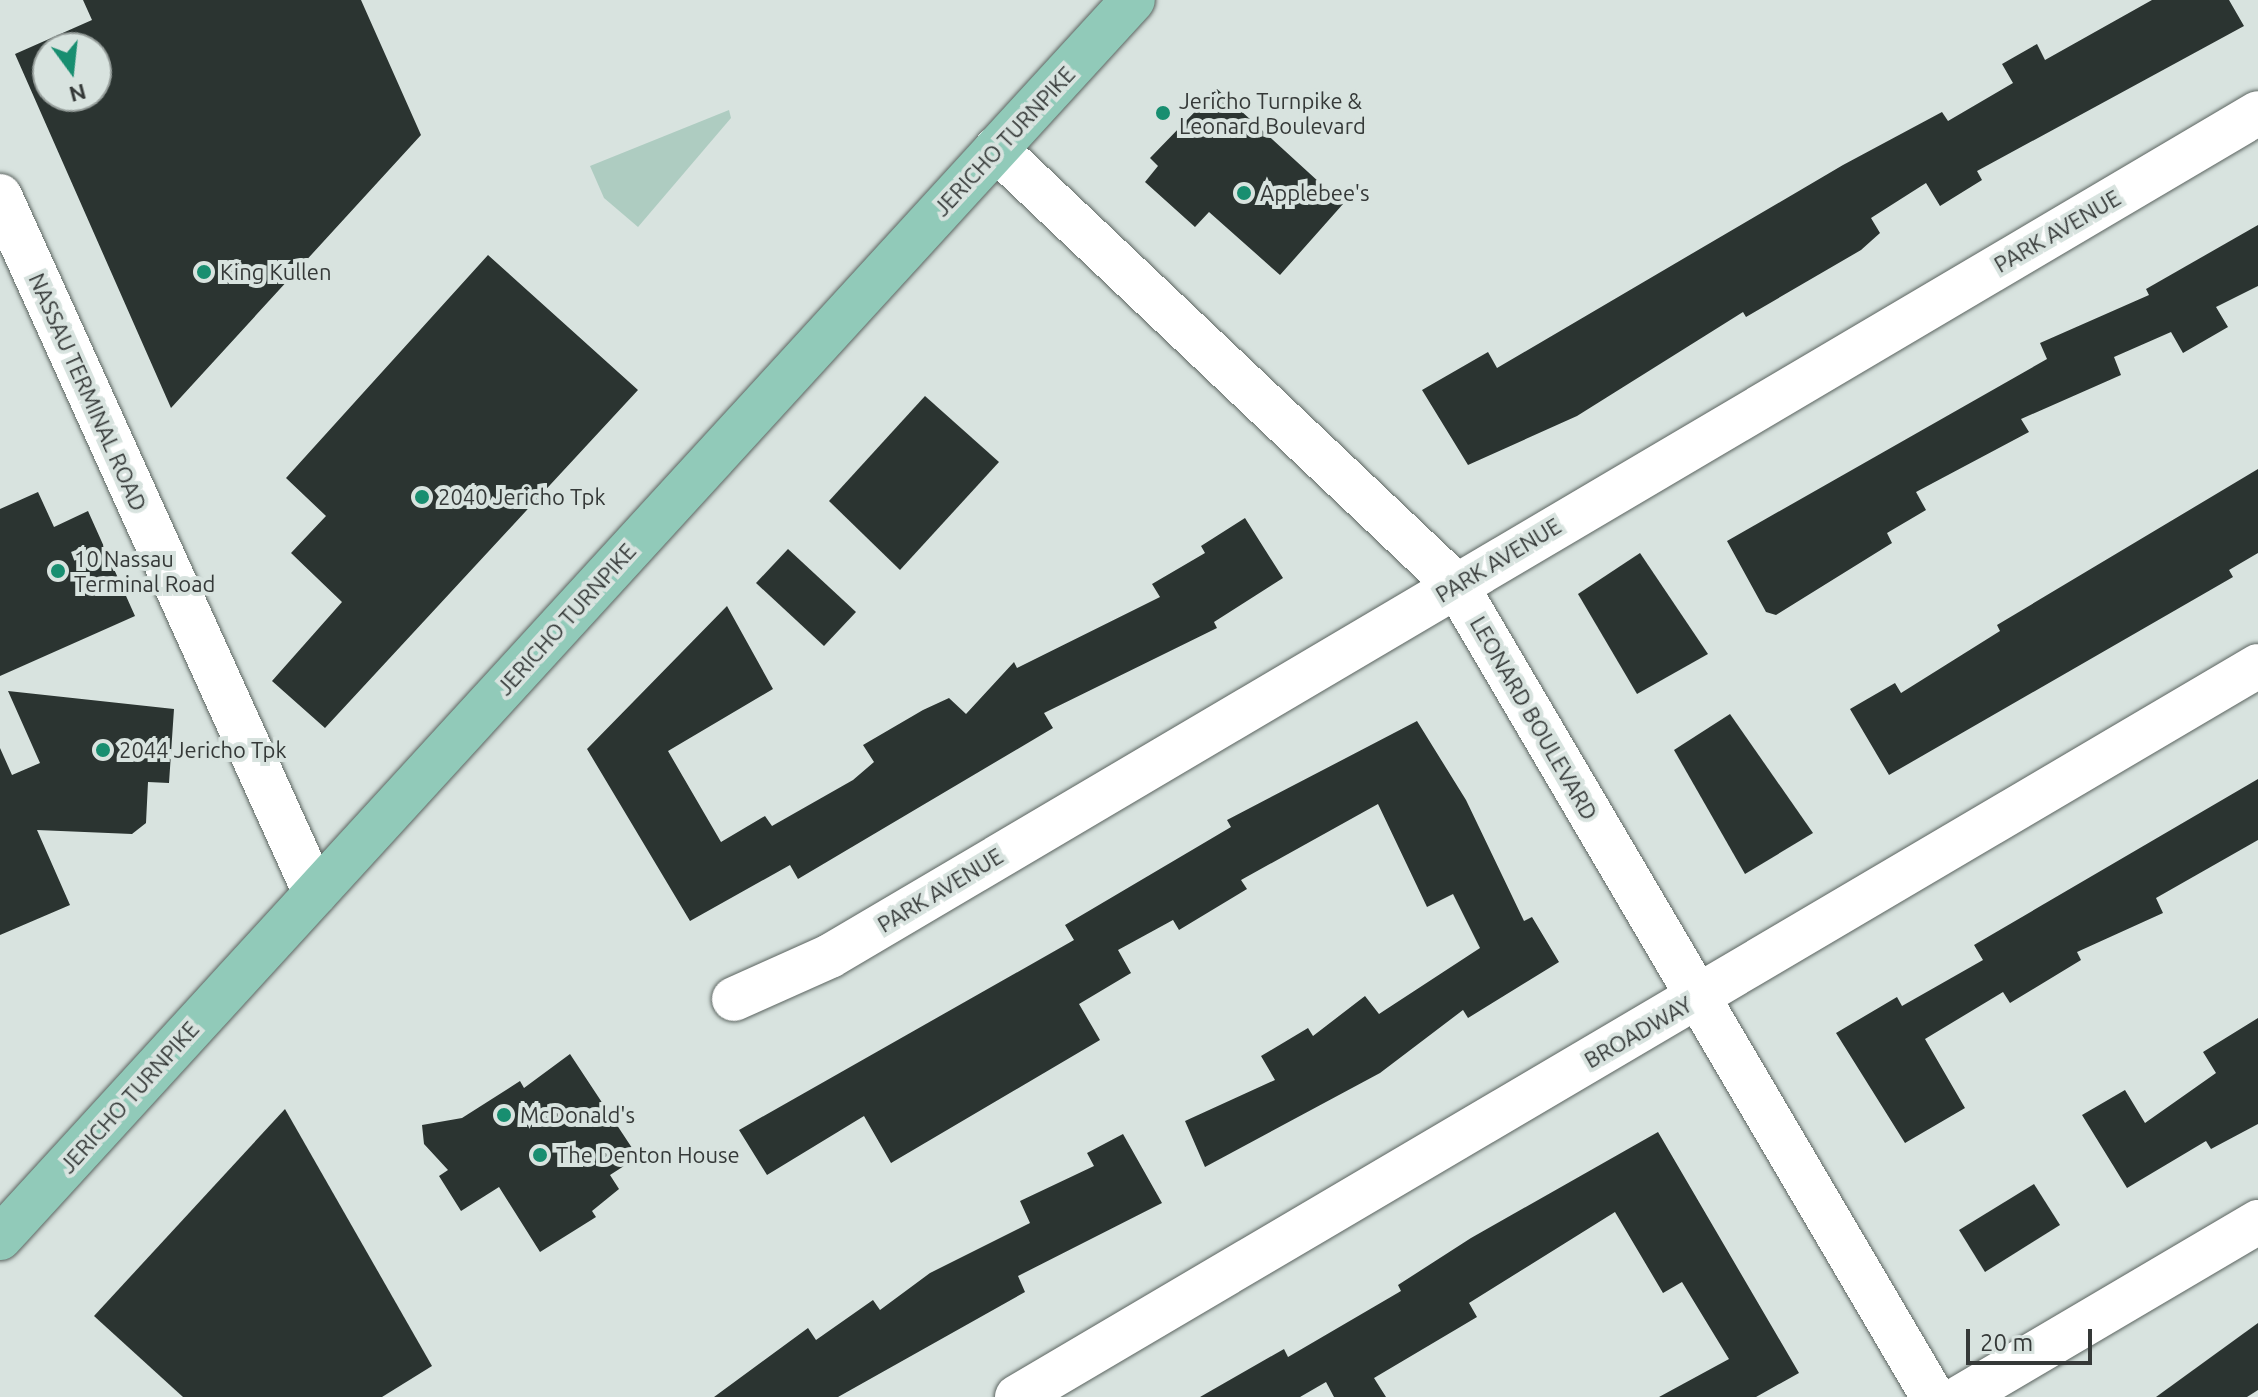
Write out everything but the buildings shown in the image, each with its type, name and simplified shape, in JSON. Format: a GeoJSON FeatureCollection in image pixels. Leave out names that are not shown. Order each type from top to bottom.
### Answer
{"type":"FeatureCollection","features":[{"type":"Feature","properties":{"kind":"main road","name":"JERICHO TURNPIKE"},"geometry":{"type":"LineString","coordinates":[[0,1238],[1133,0]]}},
{"type":"Feature","properties":{"kind":"street","name":"PARK AVENUE"},"geometry":{"type":"LineString","coordinates":[[734,999],[830,956],[2258,113]]}},
{"type":"Feature","properties":{"kind":"street","name":"LEONARD BOULEVARD"},"geometry":{"type":"LineString","coordinates":[[996,149],[1456,585],[1933,1397]]}},
{"type":"Feature","properties":{"kind":"street","name":"NASSAU TERMINAL ROAD"},"geometry":{"type":"LineString","coordinates":[[0,196],[315,893]]}},
{"type":"Feature","properties":{"kind":"street","name":"BROADWAY"},"geometry":{"type":"LineString","coordinates":[[1017,1397],[2258,666]]}},
{"type":"Feature","properties":{"kind":"street"},"geometry":{"type":"LineString","coordinates":[[1961,1397],[2258,1222]]}},
{"type":"Feature","properties":{"kind":"green space"},"geometry":{"type":"Polygon","coordinates":[[[729,110],[731,118],[638,227],[604,198],[590,166],[729,110]]]}},
{"type":"Feature","properties":{"kind":"place","name":"Jericho Turnpike & Leonard Boulevard"},"geometry":{"type":"Point","coordinates":[1163,113]}},
{"type":"Feature","properties":{"kind":"place","name":"Applebee's"},"geometry":{"type":"Point","coordinates":[1244,193]}},
{"type":"Feature","properties":{"kind":"place","name":"King Kullen"},"geometry":{"type":"Point","coordinates":[204,272]}},
{"type":"Feature","properties":{"kind":"place","name":"2040 Jericho Tpk"},"geometry":{"type":"Point","coordinates":[422,497]}},
{"type":"Feature","properties":{"kind":"place","name":"10 Nassau Terminal Road"},"geometry":{"type":"Point","coordinates":[58,571]}},
{"type":"Feature","properties":{"kind":"place","name":"2044 Jericho Tpk"},"geometry":{"type":"Point","coordinates":[103,750]}},
{"type":"Feature","properties":{"kind":"place","name":"McDonald's"},"geometry":{"type":"Point","coordinates":[504,1115]}},
{"type":"Feature","properties":{"kind":"place","name":"The Denton House"},"geometry":{"type":"Point","coordinates":[540,1155]}}]}
